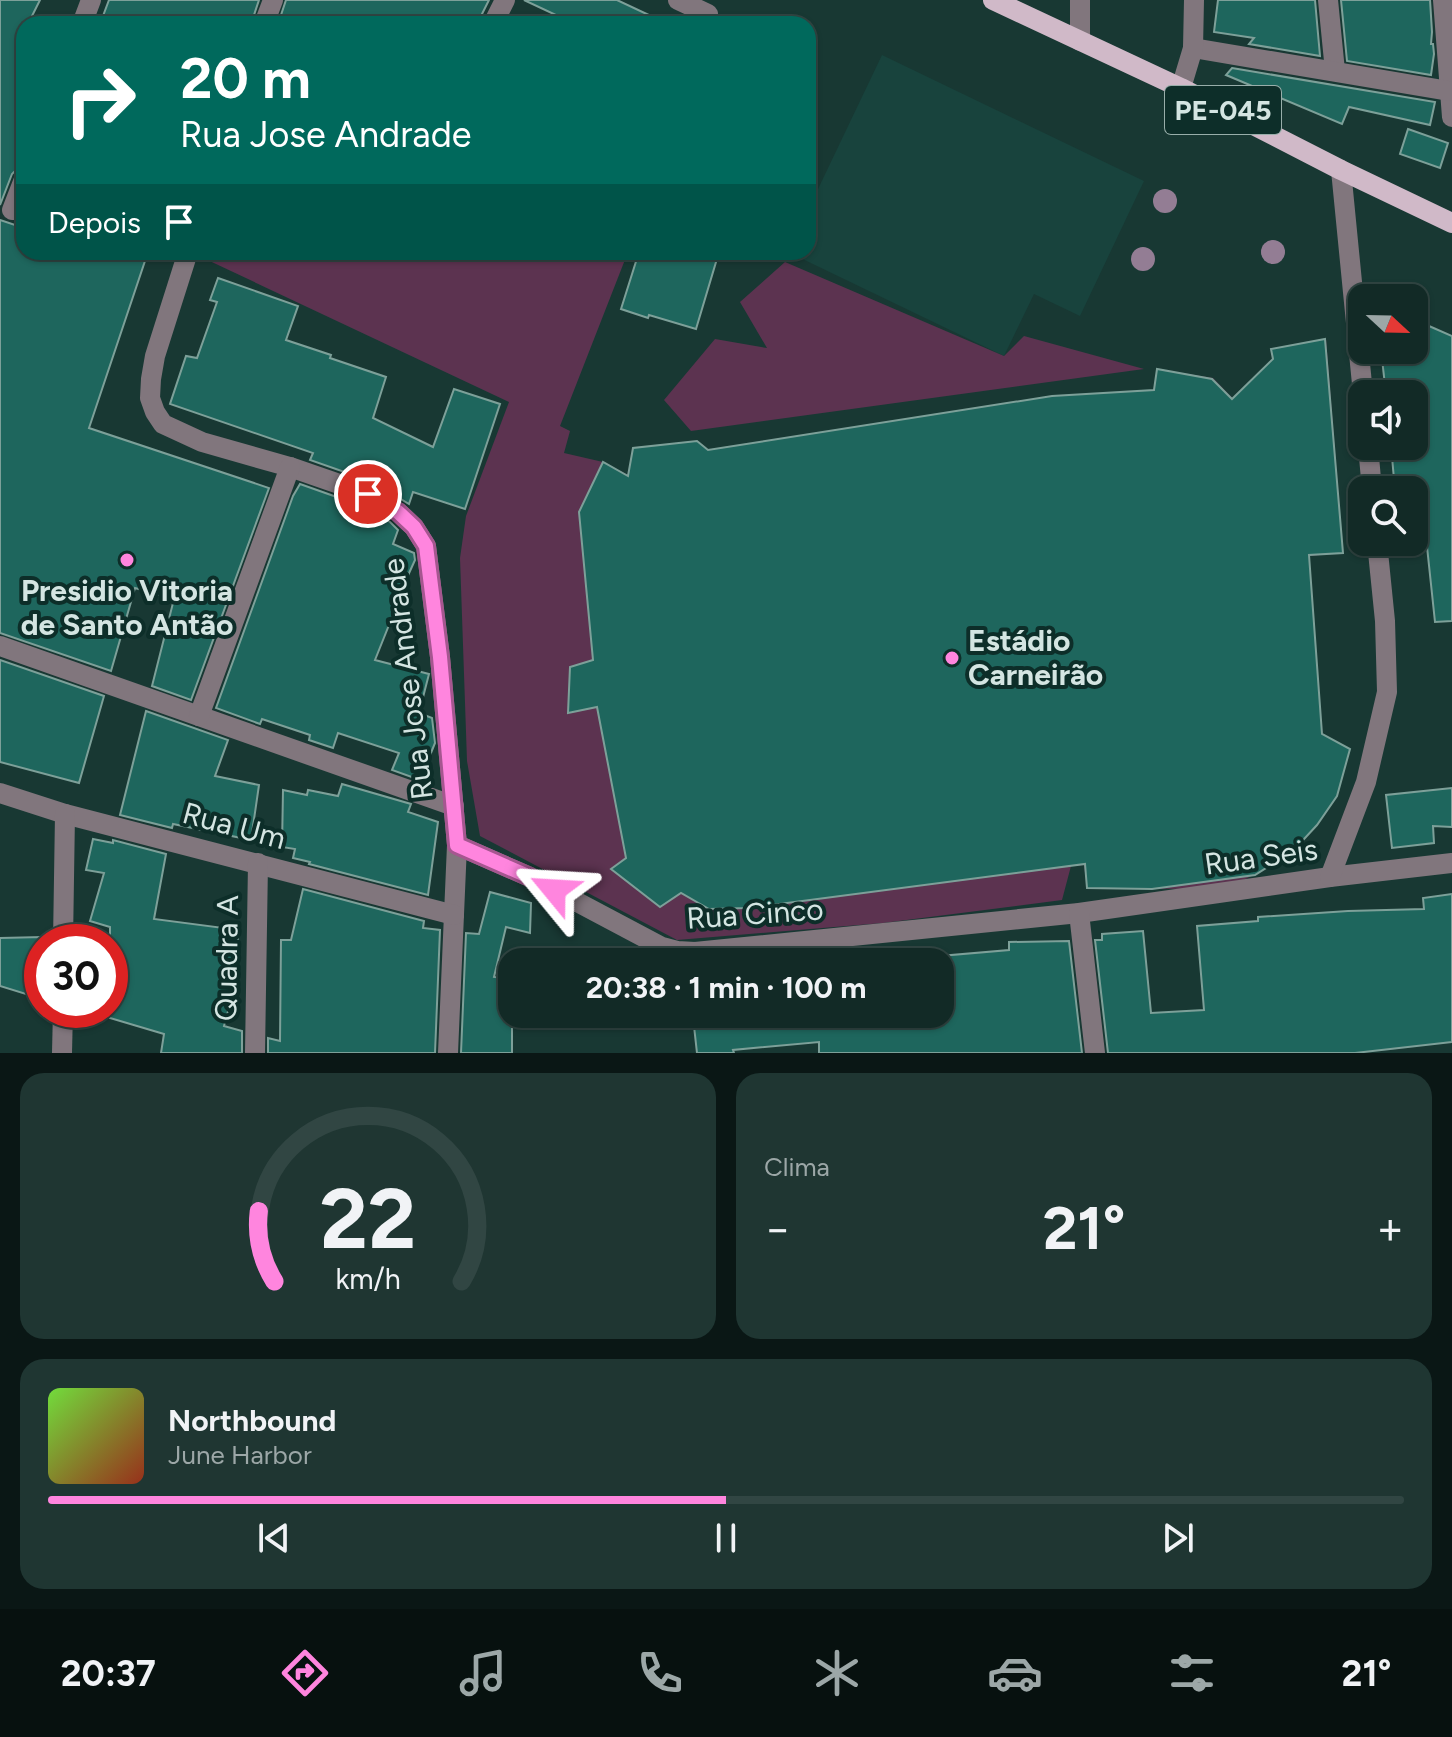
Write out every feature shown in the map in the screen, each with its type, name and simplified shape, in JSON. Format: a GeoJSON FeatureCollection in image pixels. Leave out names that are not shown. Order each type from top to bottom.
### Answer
{"type":"FeatureCollection","features":[{"type":"Feature","properties":{"kind":"main road","name":"PE-045"},"geometry":{"type":"LineString","coordinates":[[993,0],[1181,88],[1452,223]]}},
{"type":"Feature","properties":{"kind":"street"},"geometry":{"type":"LineString","coordinates":[[678,0],[708,14]]}},
{"type":"Feature","properties":{"kind":"street"},"geometry":{"type":"LineString","coordinates":[[1080,0],[1080,41]]}},
{"type":"Feature","properties":{"kind":"street"},"geometry":{"type":"LineString","coordinates":[[1181,88],[1193,48],[1194,0]]}},
{"type":"Feature","properties":{"kind":"street"},"geometry":{"type":"LineString","coordinates":[[1328,0],[1335,71]]}},
{"type":"Feature","properties":{"kind":"street"},"geometry":{"type":"LineString","coordinates":[[1443,0],[1452,117]]}},
{"type":"Feature","properties":{"kind":"street"},"geometry":{"type":"LineString","coordinates":[[1193,48],[1449,91]]}},
{"type":"Feature","properties":{"kind":"street"},"geometry":{"type":"LineString","coordinates":[[1341,170],[1362,380]]}},
{"type":"Feature","properties":{"kind":"street"},"geometry":{"type":"LineString","coordinates":[[12,210],[16,200]]}},
{"type":"Feature","properties":{"kind":"street","name":"Rua Jose Andrade"},"geometry":{"type":"LineString","coordinates":[[185,260],[155,356],[151,379],[150,398],[163,424],[202,442],[290,467],[368,494],[398,512],[414,527],[426,546],[440,657],[457,845],[448,1053]]}},
{"type":"Feature","properties":{"kind":"street"},"geometry":{"type":"LineString","coordinates":[[199,716],[290,467]]}},
{"type":"Feature","properties":{"kind":"street"},"geometry":{"type":"LineString","coordinates":[[1330,877],[1366,782],[1387,692],[1385,621],[1378,556]]}},
{"type":"Feature","properties":{"kind":"street"},"geometry":{"type":"LineString","coordinates":[[0,646],[454,806]]}},
{"type":"Feature","properties":{"kind":"street","name":"Rua Um"},"geometry":{"type":"LineString","coordinates":[[0,793],[65,814],[454,915]]}},
{"type":"Feature","properties":{"kind":"street"},"geometry":{"type":"LineString","coordinates":[[63,924],[65,814]]}},
{"type":"Feature","properties":{"kind":"street","name":"Rua Cinco"},"geometry":{"type":"LineString","coordinates":[[457,845],[530,877],[662,947],[677,951],[711,951],[1079,913]]}},
{"type":"Feature","properties":{"kind":"street","name":"Quadra A"},"geometry":{"type":"LineString","coordinates":[[255,1053],[258,863]]}},
{"type":"Feature","properties":{"kind":"street","name":"Rua Seis"},"geometry":{"type":"LineString","coordinates":[[1079,913],[1452,863]]}},
{"type":"Feature","properties":{"kind":"street"},"geometry":{"type":"LineString","coordinates":[[1079,913],[1095,1053]]}},
{"type":"Feature","properties":{"kind":"street"},"geometry":{"type":"LineString","coordinates":[[62,1053],[63,1028]]}},
{"type":"Feature","properties":{"kind":"shaded area"},"geometry":{"type":"Polygon","coordinates":[[[882,55],[1144,181],[1080,316],[1034,294],[1004,356],[805,260],[816,260],[816,193],[882,55]]]}},
{"type":"Feature","properties":{"kind":"shaded area"},"geometry":{"type":"Polygon","coordinates":[[[207,260],[625,260],[560,426],[570,431],[564,453],[603,462],[628,475],[633,448],[697,441],[708,450],[1052,396],[1154,390],[1157,369],[1213,378],[1244,410],[1275,379],[1271,349],[1326,339],[1343,553],[1309,556],[1322,734],[1337,795],[1293,851],[1237,883],[1192,889],[1087,888],[1084,865],[1071,866],[1062,900],[883,923],[677,940],[480,836],[467,761],[460,558],[466,516],[509,402],[207,260]]]}},
{"type":"Feature","properties":{"kind":"shaded area"},"geometry":{"type":"Polygon","coordinates":[[[785,262],[1004,356],[1024,336],[1144,369],[691,431],[664,400],[715,339],[767,348],[740,302],[785,262]]]}},
{"type":"Feature","properties":{"kind":"building"},"geometry":{"type":"Polygon","coordinates":[[[0,0],[40,0],[32,16],[16,16],[16,170],[0,205],[0,0]]]}},
{"type":"Feature","properties":{"kind":"building"},"geometry":{"type":"Polygon","coordinates":[[[109,0],[259,0],[254,16],[103,16],[109,0]]]}},
{"type":"Feature","properties":{"kind":"building"},"geometry":{"type":"Polygon","coordinates":[[[286,0],[489,0],[481,16],[281,16],[286,0]]]}},
{"type":"Feature","properties":{"kind":"building"},"geometry":{"type":"Polygon","coordinates":[[[524,0],[617,0],[651,16],[558,16],[524,0]]]}},
{"type":"Feature","properties":{"kind":"building"},"geometry":{"type":"Polygon","coordinates":[[[1218,0],[1315,0],[1320,56],[1249,44],[1254,38],[1214,32],[1218,0]]]}},
{"type":"Feature","properties":{"kind":"building"},"geometry":{"type":"Polygon","coordinates":[[[1341,0],[1430,0],[1434,54],[1431,75],[1347,61],[1341,0]]]}},
{"type":"Feature","properties":{"kind":"building"},"geometry":{"type":"Polygon","coordinates":[[[1232,68],[1435,102],[1430,125],[1349,107],[1342,124],[1226,75],[1232,68]]]}},
{"type":"Feature","properties":{"kind":"building"},"geometry":{"type":"Polygon","coordinates":[[[1408,129],[1448,143],[1440,168],[1400,154],[1408,129]]]}},
{"type":"Feature","properties":{"kind":"building","name":"Presidio Vitoria de Santo Antão"},"geometry":{"type":"Polygon","coordinates":[[[0,220],[16,225],[16,260],[145,260],[89,428],[269,488],[191,700],[152,686],[174,599],[135,588],[111,671],[0,633],[0,220]]]}},
{"type":"Feature","properties":{"kind":"building"},"geometry":{"type":"Polygon","coordinates":[[[636,260],[717,260],[696,329],[621,309],[636,260]]]}},
{"type":"Feature","properties":{"kind":"building"},"geometry":{"type":"Polygon","coordinates":[[[218,278],[298,306],[286,340],[386,377],[373,418],[433,447],[454,389],[500,404],[465,509],[413,492],[409,504],[373,482],[310,460],[313,453],[170,404],[186,356],[197,358],[217,302],[210,300],[218,278]]]}},
{"type":"Feature","properties":{"kind":"building"},"geometry":{"type":"Polygon","coordinates":[[[1428,326],[1452,336],[1452,621],[1435,622],[1428,556],[1428,476],[1394,476],[1392,460],[1428,460],[1428,380],[1384,380],[1383,364],[1428,364],[1428,326]]]}},
{"type":"Feature","properties":{"kind":"building"},"geometry":{"type":"Polygon","coordinates":[[[1325,339],[1343,553],[1309,555],[1322,734],[1350,749],[1337,796],[1317,825],[1293,851],[1255,875],[1152,889],[1087,888],[1085,864],[748,908],[709,909],[681,893],[660,907],[611,869],[626,858],[597,707],[568,713],[570,667],[593,660],[579,512],[603,462],[628,476],[633,448],[697,441],[708,450],[1052,396],[1154,390],[1157,369],[1212,379],[1232,399],[1273,359],[1271,349],[1325,339]]]}},
{"type":"Feature","properties":{"kind":"building"},"geometry":{"type":"Polygon","coordinates":[[[300,484],[362,506],[390,522],[398,530],[393,544],[414,553],[415,560],[375,660],[429,674],[419,713],[432,718],[435,743],[420,780],[392,770],[399,753],[338,733],[333,748],[309,740],[310,735],[262,719],[260,724],[216,708],[300,484]]]}},
{"type":"Feature","properties":{"kind":"building"},"geometry":{"type":"Polygon","coordinates":[[[0,660],[104,696],[79,783],[0,762],[0,660]]]}},
{"type":"Feature","properties":{"kind":"building"},"geometry":{"type":"Polygon","coordinates":[[[146,711],[228,740],[215,776],[259,785],[251,840],[173,824],[172,828],[120,815],[146,711]]]}},
{"type":"Feature","properties":{"kind":"building"},"geometry":{"type":"Polygon","coordinates":[[[342,784],[411,804],[408,812],[438,822],[428,895],[309,864],[293,858],[295,849],[282,847],[283,790],[307,795],[308,790],[338,796],[342,784]]]}},
{"type":"Feature","properties":{"kind":"building"},"geometry":{"type":"Polygon","coordinates":[[[1452,788],[1452,827],[1433,826],[1434,843],[1392,848],[1386,795],[1452,788]]]}},
{"type":"Feature","properties":{"kind":"building"},"geometry":{"type":"Polygon","coordinates":[[[93,839],[113,843],[113,840],[166,854],[154,919],[239,930],[233,993],[224,1026],[242,1031],[242,1053],[161,1053],[164,1034],[128,1023],[128,924],[90,921],[104,873],[86,870],[93,839]]]}},
{"type":"Feature","properties":{"kind":"building"},"geometry":{"type":"Polygon","coordinates":[[[303,889],[424,921],[423,928],[440,930],[435,1053],[268,1053],[268,1038],[280,1041],[281,940],[291,940],[303,889]]]}},
{"type":"Feature","properties":{"kind":"building"},"geometry":{"type":"Polygon","coordinates":[[[490,892],[531,903],[530,933],[506,927],[501,948],[498,948],[494,977],[498,977],[498,1028],[512,1028],[512,1053],[461,1053],[466,933],[479,934],[490,892]]]}},
{"type":"Feature","properties":{"kind":"building"},"geometry":{"type":"Polygon","coordinates":[[[1452,894],[1452,1042],[1355,1053],[1108,1053],[1095,940],[1102,940],[1102,934],[1143,931],[1151,1013],[1204,1010],[1197,926],[1258,921],[1258,917],[1424,909],[1423,898],[1452,894]]]}},
{"type":"Feature","properties":{"kind":"building"},"geometry":{"type":"Polygon","coordinates":[[[24,937],[24,993],[0,986],[0,938],[24,937]]]}},
{"type":"Feature","properties":{"kind":"building"},"geometry":{"type":"Polygon","coordinates":[[[1069,941],[1082,1053],[819,1053],[819,1042],[733,1050],[734,1053],[697,1053],[694,1028],[954,1028],[954,955],[1009,950],[1009,942],[1069,941]]]}},
{"type":"Feature","properties":{"kind":"place","name":"Presidio Vitoria de Santo Antão"},"geometry":{"type":"Point","coordinates":[127,560]}},
{"type":"Feature","properties":{"kind":"place","name":"Estádio Carneirão"},"geometry":{"type":"Point","coordinates":[952,658]}},
{"type":"Feature","properties":{"kind":"route"},"geometry":{"type":"LineString","coordinates":[[368,494],[398,512],[414,527],[426,546],[440,657],[457,845],[554,890]]}}]}
